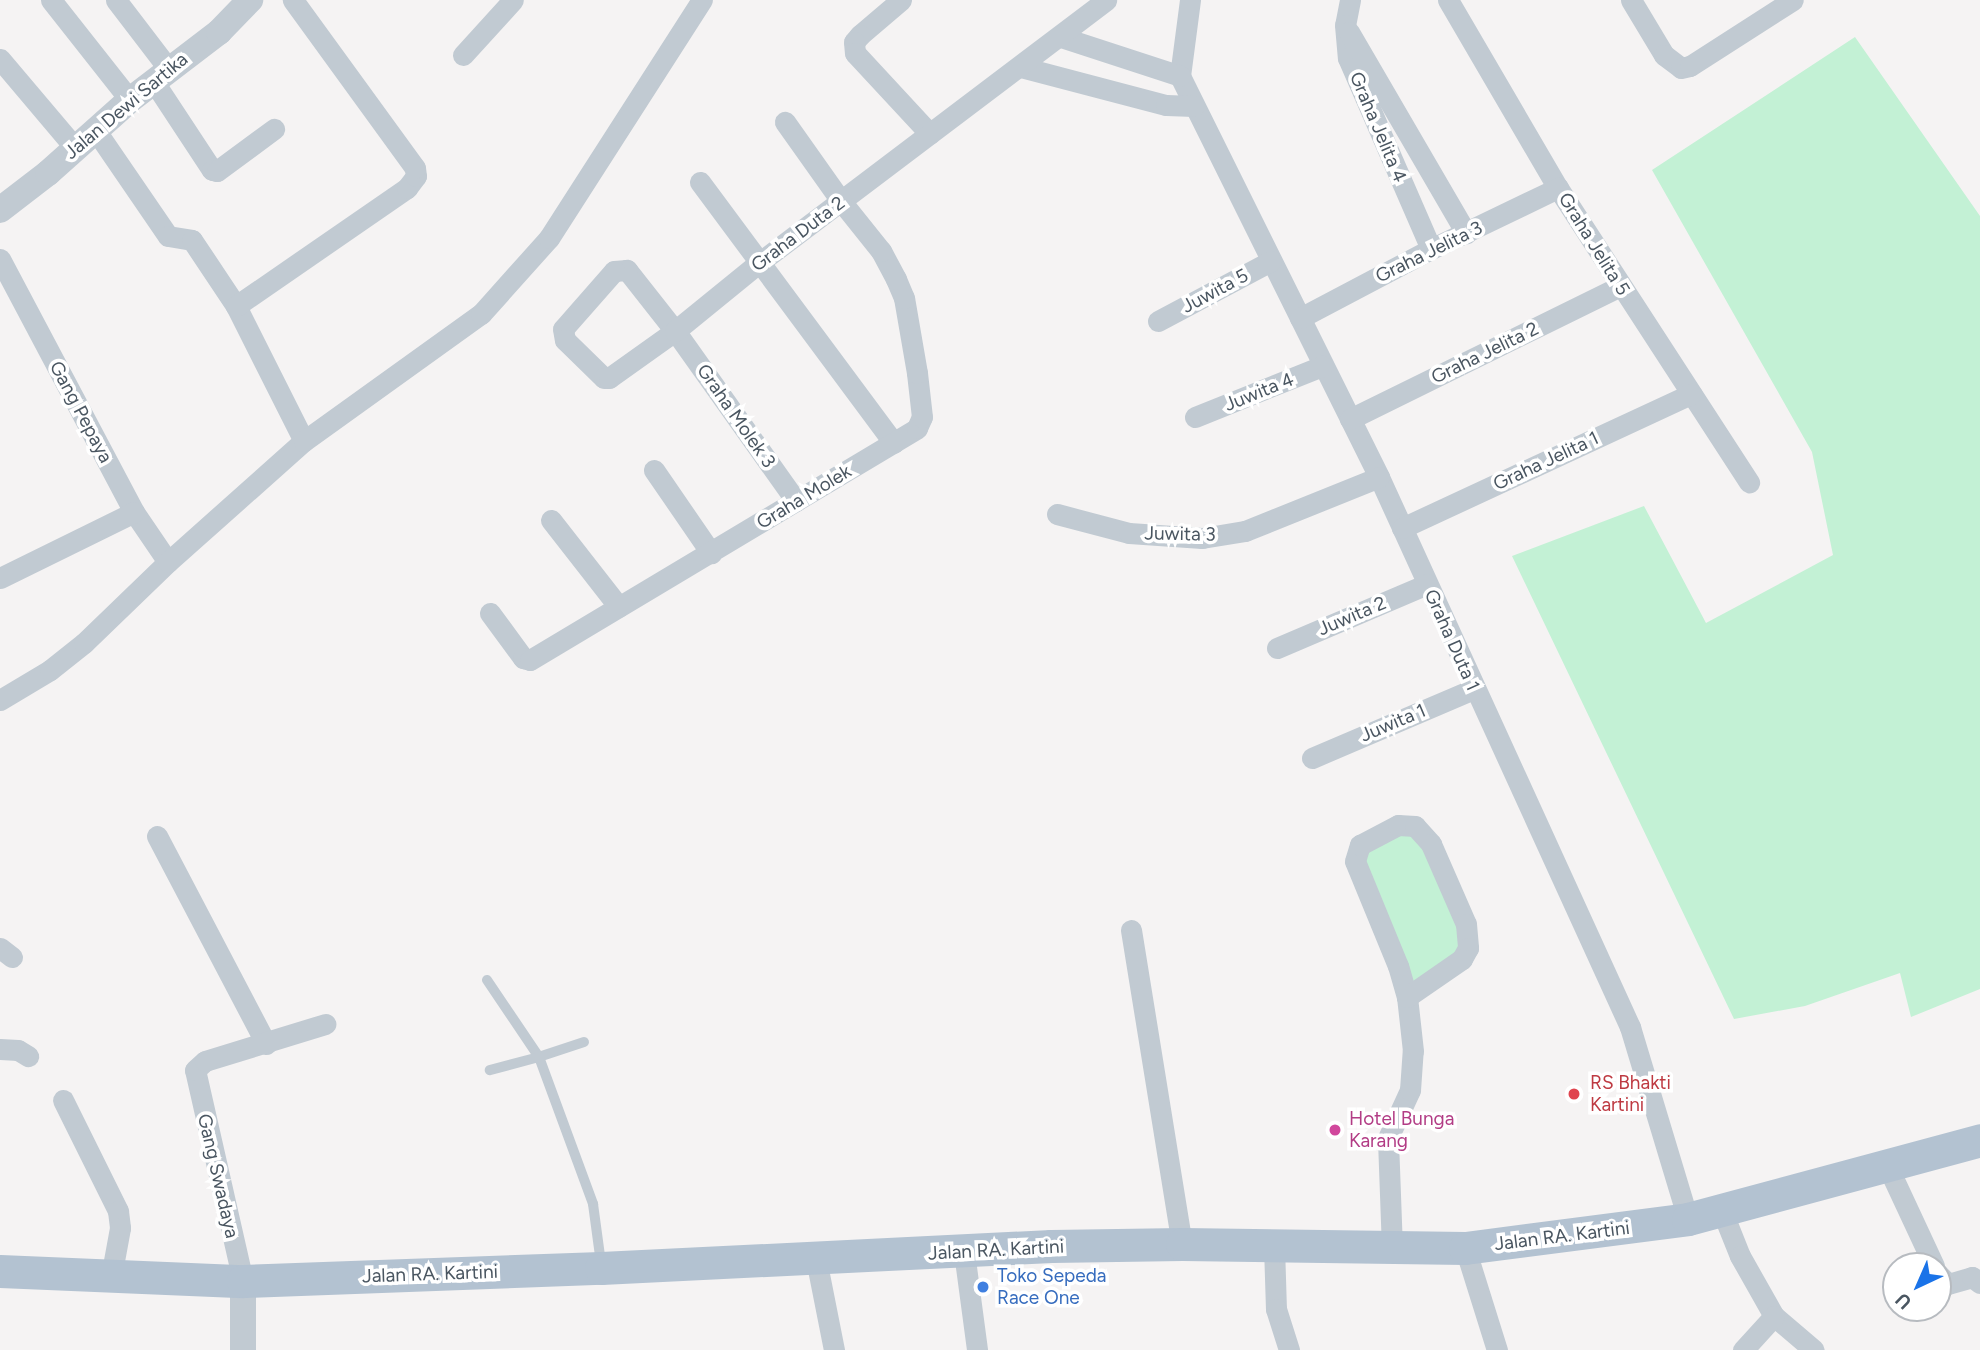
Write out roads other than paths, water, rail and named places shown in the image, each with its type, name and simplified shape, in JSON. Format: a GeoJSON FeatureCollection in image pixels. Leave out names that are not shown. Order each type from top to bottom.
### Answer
{"type":"FeatureCollection","features":[{"type":"Feature","properties":{"kind":"main road","name":"Jalan RA. Kartini"},"geometry":{"type":"LineString","coordinates":[[5,1278],[111,1277],[243,1281],[816,1259],[964,1257],[1051,1246],[1182,1244],[1465,1248],[1688,1219],[1980,1140]]}},
{"type":"Feature","properties":{"kind":"street"},"geometry":{"type":"LineString","coordinates":[[51,0],[130,100]]}},
{"type":"Feature","properties":{"kind":"street"},"geometry":{"type":"LineString","coordinates":[[116,0],[161,75],[212,170],[217,171],[274,128]]}},
{"type":"Feature","properties":{"kind":"street","name":"Jalan Dewi Sartika"},"geometry":{"type":"LineString","coordinates":[[0,210],[76,149],[130,100],[219,32],[250,0]]}},
{"type":"Feature","properties":{"kind":"street"},"geometry":{"type":"LineString","coordinates":[[236,306],[407,188],[416,176],[415,168],[293,0]]}},
{"type":"Feature","properties":{"kind":"street"},"geometry":{"type":"LineString","coordinates":[[463,55],[513,0]]}},
{"type":"Feature","properties":{"kind":"street"},"geometry":{"type":"LineString","coordinates":[[901,0],[860,34],[854,42],[855,53],[930,134]]}},
{"type":"Feature","properties":{"kind":"street","name":"Graha Duta 2"},"geometry":{"type":"LineString","coordinates":[[614,271],[564,329],[562,336],[604,378],[609,378],[676,331],[760,262],[1061,37],[1106,0]]}},
{"type":"Feature","properties":{"kind":"street"},"geometry":{"type":"LineString","coordinates":[[1061,37],[1180,76],[1190,0]]}},
{"type":"Feature","properties":{"kind":"street","name":"Graha Jelita 4"},"geometry":{"type":"LineString","coordinates":[[1350,0],[1345,25],[1348,58],[1431,249]]}},
{"type":"Feature","properties":{"kind":"street","name":"Graha Jelita 5"},"geometry":{"type":"LineString","coordinates":[[1448,0],[1558,188],[1749,482]]}},
{"type":"Feature","properties":{"kind":"street"},"geometry":{"type":"LineString","coordinates":[[1631,0],[1671,63],[1681,68],[1690,66],[1763,8],[1793,0]]}},
{"type":"Feature","properties":{"kind":"street"},"geometry":{"type":"LineString","coordinates":[[0,700],[50,670],[84,643],[168,562],[304,441],[481,314],[549,239],[692,3]]}},
{"type":"Feature","properties":{"kind":"street"},"geometry":{"type":"LineString","coordinates":[[1345,25],[1465,233]]}},
{"type":"Feature","properties":{"kind":"street"},"geometry":{"type":"LineString","coordinates":[[0,59],[76,149]]}},
{"type":"Feature","properties":{"kind":"street"},"geometry":{"type":"LineString","coordinates":[[1021,67],[1166,105],[1194,106]]}},
{"type":"Feature","properties":{"kind":"street","name":"Graha Duta 1"},"geometry":{"type":"LineString","coordinates":[[1180,76],[1379,477],[1630,1027],[1688,1219]]}},
{"type":"Feature","properties":{"kind":"street"},"geometry":{"type":"LineString","coordinates":[[785,122],[841,201]]}},
{"type":"Feature","properties":{"kind":"street"},"geometry":{"type":"LineString","coordinates":[[96,131],[165,233],[173,239],[192,240],[236,306],[304,441]]}},
{"type":"Feature","properties":{"kind":"street"},"geometry":{"type":"LineString","coordinates":[[700,182],[894,443]]}},
{"type":"Feature","properties":{"kind":"street","name":"Graha Jelita 3"},"geometry":{"type":"LineString","coordinates":[[1300,318],[1431,249],[1558,188]]}},
{"type":"Feature","properties":{"kind":"street","name":"Graha Molek"},"geometry":{"type":"LineString","coordinates":[[490,613],[523,658],[530,660],[917,428],[922,417],[904,298],[881,251],[841,201]]}},
{"type":"Feature","properties":{"kind":"street","name":"Gang Pepaya"},"geometry":{"type":"LineString","coordinates":[[0,259],[134,512],[168,562]]}},
{"type":"Feature","properties":{"kind":"street","name":"Juwita 5"},"geometry":{"type":"LineString","coordinates":[[1158,321],[1271,261]]}},
{"type":"Feature","properties":{"kind":"street","name":"Graha Molek 3"},"geometry":{"type":"LineString","coordinates":[[614,271],[627,270],[676,331],[796,501]]}},
{"type":"Feature","properties":{"kind":"street","name":"Graha Jelita 2"},"geometry":{"type":"LineString","coordinates":[[1350,419],[1620,286]]}},
{"type":"Feature","properties":{"kind":"street","name":"Juwita 4"},"geometry":{"type":"LineString","coordinates":[[1195,417],[1322,366]]}},
{"type":"Feature","properties":{"kind":"street","name":"Graha Jelita 1"},"geometry":{"type":"LineString","coordinates":[[1402,528],[1691,394]]}},
{"type":"Feature","properties":{"kind":"street"},"geometry":{"type":"LineString","coordinates":[[654,470],[711,552]]}},
{"type":"Feature","properties":{"kind":"street","name":"Juwita 3"},"geometry":{"type":"LineString","coordinates":[[1058,514],[1129,533],[1202,538],[1245,531],[1379,477]]}},
{"type":"Feature","properties":{"kind":"street"},"geometry":{"type":"LineString","coordinates":[[0,579],[134,512]]}},
{"type":"Feature","properties":{"kind":"street"},"geometry":{"type":"LineString","coordinates":[[551,520],[619,607]]}},
{"type":"Feature","properties":{"kind":"street","name":"Juwita 2"},"geometry":{"type":"LineString","coordinates":[[1277,648],[1427,584]]}},
{"type":"Feature","properties":{"kind":"street","name":"Juwita 1"},"geometry":{"type":"LineString","coordinates":[[1312,758],[1474,689]]}},
{"type":"Feature","properties":{"kind":"street"},"geometry":{"type":"LineString","coordinates":[[1392,1249],[1388,1138],[1410,1090],[1413,1051],[1407,997],[1398,966],[1355,861],[1360,845],[1398,825],[1415,826],[1431,844],[1466,924],[1468,948],[1462,959],[1407,997]]}},
{"type":"Feature","properties":{"kind":"street"},"geometry":{"type":"LineString","coordinates":[[156,836],[266,1044],[325,1024]]}},
{"type":"Feature","properties":{"kind":"street"},"geometry":{"type":"LineString","coordinates":[[1131,930],[1182,1244]]}},
{"type":"Feature","properties":{"kind":"street","name":"Gang Swadaya"},"geometry":{"type":"LineString","coordinates":[[243,1281],[195,1070],[205,1061],[266,1044]]}},
{"type":"Feature","properties":{"kind":"street"},"geometry":{"type":"LineString","coordinates":[[0,1049],[18,1050],[29,1056]]}},
{"type":"Feature","properties":{"kind":"street"},"geometry":{"type":"LineString","coordinates":[[63,1100],[118,1210],[120,1228],[111,1277]]}},
{"type":"Feature","properties":{"kind":"street"},"geometry":{"type":"LineString","coordinates":[[1887,1165],[1927,1252]]}},
{"type":"Feature","properties":{"kind":"street"},"geometry":{"type":"LineString","coordinates":[[1722,1211],[1740,1256],[1774,1316],[1814,1350]]}},
{"type":"Feature","properties":{"kind":"street"},"geometry":{"type":"LineString","coordinates":[[1274,1246],[1276,1309],[1289,1350]]}},
{"type":"Feature","properties":{"kind":"street"},"geometry":{"type":"LineString","coordinates":[[1465,1248],[1497,1350]]}},
{"type":"Feature","properties":{"kind":"street"},"geometry":{"type":"LineString","coordinates":[[964,1257],[977,1350]]}},
{"type":"Feature","properties":{"kind":"street"},"geometry":{"type":"LineString","coordinates":[[816,1259],[834,1350]]}},
{"type":"Feature","properties":{"kind":"street"},"geometry":{"type":"LineString","coordinates":[[1952,1283],[1972,1276],[1980,1283]]}},
{"type":"Feature","properties":{"kind":"street"},"geometry":{"type":"LineString","coordinates":[[243,1281],[243,1350]]}},
{"type":"Feature","properties":{"kind":"street"},"geometry":{"type":"LineString","coordinates":[[1743,1350],[1774,1316]]}},
{"type":"Feature","properties":{"kind":"lane"},"geometry":{"type":"LineString","coordinates":[[487,980],[539,1057],[593,1204],[601,1268]]}},
{"type":"Feature","properties":{"kind":"lane"},"geometry":{"type":"LineString","coordinates":[[490,1070],[584,1042]]}},
{"type":"Feature","properties":{"kind":"place","name":"RS Bhakti Kartini"},"geometry":{"type":"Point","coordinates":[1574,1094]}},
{"type":"Feature","properties":{"kind":"place","name":"Hotel Bunga Karang"},"geometry":{"type":"Point","coordinates":[1335,1130]}},
{"type":"Feature","properties":{"kind":"place","name":"Toko Sepeda Race One"},"geometry":{"type":"Point","coordinates":[983,1287]}}]}
